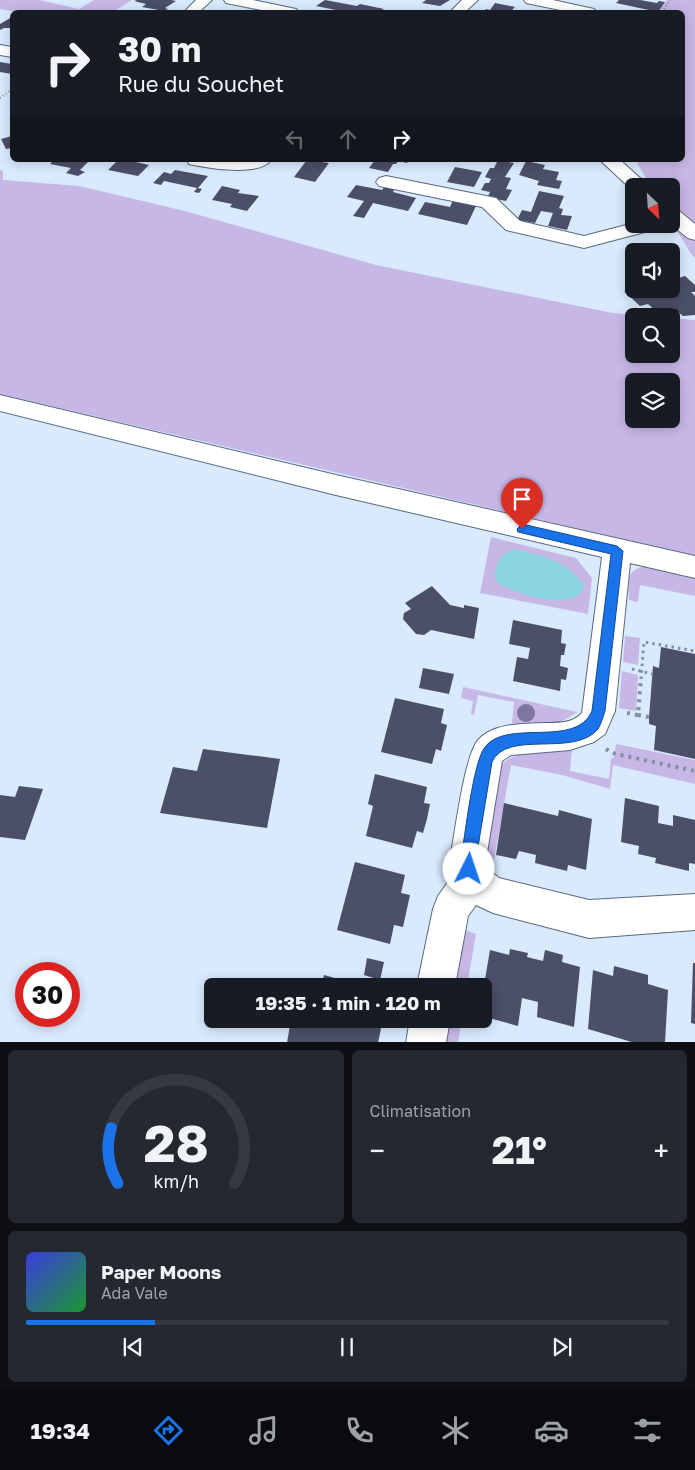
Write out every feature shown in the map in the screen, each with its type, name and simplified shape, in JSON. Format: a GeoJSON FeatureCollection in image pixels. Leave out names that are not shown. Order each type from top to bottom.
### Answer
{"type":"FeatureCollection","features":[{"type":"Feature","properties":{"kind":"street"},"geometry":{"type":"LineString","coordinates":[[192,10],[205,0]]}},
{"type":"Feature","properties":{"kind":"street"},"geometry":{"type":"LineString","coordinates":[[231,0],[281,10]]}},
{"type":"Feature","properties":{"kind":"street"},"geometry":{"type":"LineString","coordinates":[[459,10],[471,0]]}},
{"type":"Feature","properties":{"kind":"street"},"geometry":{"type":"LineString","coordinates":[[531,0],[579,10]]}},
{"type":"Feature","properties":{"kind":"street"},"geometry":{"type":"LineString","coordinates":[[209,162],[234,166],[256,162]]}},
{"type":"Feature","properties":{"kind":"street"},"geometry":{"type":"LineString","coordinates":[[611,162],[630,178]]}},
{"type":"Feature","properties":{"kind":"street"},"geometry":{"type":"LineString","coordinates":[[386,182],[418,180],[490,202],[513,226],[584,242],[625,231]]}},
{"type":"Feature","properties":{"kind":"street"},"geometry":{"type":"LineString","coordinates":[[680,222],[695,234]]}},
{"type":"Feature","properties":{"kind":"street"},"geometry":{"type":"LineString","coordinates":[[0,403],[617,551],[695,567]]}},
{"type":"Feature","properties":{"kind":"street"},"geometry":{"type":"LineString","coordinates":[[617,551],[599,711],[593,724],[584,732],[568,736],[502,743],[490,750],[485,762],[468,859],[472,880],[480,888],[493,895],[589,920],[695,912]]}},
{"type":"Feature","properties":{"kind":"street"},"geometry":{"type":"LineString","coordinates":[[438,978],[451,909],[472,880]]}},
{"type":"Feature","properties":{"kind":"path"},"geometry":{"type":"LineString","coordinates":[[638,715],[644,642],[695,652]]}},
{"type":"Feature","properties":{"kind":"path"},"geometry":{"type":"LineString","coordinates":[[642,671],[652,674]]}},
{"type":"Feature","properties":{"kind":"path"},"geometry":{"type":"LineString","coordinates":[[623,713],[649,717]]}},
{"type":"Feature","properties":{"kind":"path"},"geometry":{"type":"LineString","coordinates":[[584,732],[612,753],[695,771]]}},
{"type":"Feature","properties":{"kind":"shaded area"},"geometry":{"type":"Polygon","coordinates":[[[0,0],[39,0],[79,9],[94,0],[132,0],[116,10],[10,11],[0,9],[0,0]]]}},
{"type":"Feature","properties":{"kind":"shaded area"},"geometry":{"type":"Polygon","coordinates":[[[667,0],[695,0],[695,258],[678,233],[680,233],[680,178],[646,178],[637,163],[685,162],[685,10],[659,10],[667,0]]]}},
{"type":"Feature","properties":{"kind":"shaded area"},"geometry":{"type":"Polygon","coordinates":[[[0,170],[3,171],[3,180],[79,186],[185,211],[376,265],[625,314],[625,363],[680,363],[680,319],[695,320],[695,556],[0,394],[0,170]]]}},
{"type":"Feature","properties":{"kind":"shaded area"},"geometry":{"type":"Polygon","coordinates":[[[491,537],[576,558],[592,578],[588,614],[480,593],[491,537]]]}},
{"type":"Feature","properties":{"kind":"shaded area"},"geometry":{"type":"Polygon","coordinates":[[[512,549],[543,556],[561,564],[570,570],[585,586],[576,596],[556,600],[524,594],[497,583],[494,572],[501,557],[512,549]]]}},
{"type":"Feature","properties":{"kind":"shaded area"},"geometry":{"type":"Polygon","coordinates":[[[645,566],[695,577],[695,596],[640,585],[638,602],[629,600],[629,578],[638,568],[645,566]]]}},
{"type":"Feature","properties":{"kind":"shaded area"},"geometry":{"type":"Polygon","coordinates":[[[625,636],[640,638],[638,665],[623,662],[625,636]]]}},
{"type":"Feature","properties":{"kind":"shaded area"},"geometry":{"type":"Polygon","coordinates":[[[622,671],[638,675],[636,711],[619,708],[622,671]]]}},
{"type":"Feature","properties":{"kind":"shaded area"},"geometry":{"type":"Polygon","coordinates":[[[463,687],[577,712],[561,722],[512,723],[514,702],[478,695],[474,715],[471,714],[473,701],[461,698],[463,687]]]}},
{"type":"Feature","properties":{"kind":"shaded area"},"geometry":{"type":"Polygon","coordinates":[[[616,744],[695,760],[695,784],[613,765],[610,789],[562,775],[511,765],[491,877],[482,865],[501,765],[516,755],[534,751],[572,749],[570,771],[609,779],[611,758],[614,758],[616,744]]]}},
{"type":"Feature","properties":{"kind":"shaded area"},"geometry":{"type":"Polygon","coordinates":[[[462,929],[476,934],[468,978],[453,978],[462,929]]]}},
{"type":"Feature","properties":{"kind":"shaded area"},"geometry":{"type":"Polygon","coordinates":[[[444,1028],[460,1028],[458,1042],[441,1042],[444,1028]]]}},
{"type":"Feature","properties":{"kind":"building"},"geometry":{"type":"Polygon","coordinates":[[[325,0],[384,9],[336,10],[316,6],[325,0]]]}},
{"type":"Feature","properties":{"kind":"building"},"geometry":{"type":"Polygon","coordinates":[[[426,0],[450,0],[440,6],[422,3],[426,0]]]}},
{"type":"Feature","properties":{"kind":"building"},"geometry":{"type":"Polygon","coordinates":[[[619,0],[665,2],[659,10],[649,10],[616,3],[619,0]]]}},
{"type":"Feature","properties":{"kind":"building"},"geometry":{"type":"Polygon","coordinates":[[[134,1],[176,1],[165,8],[168,9],[158,10],[142,7],[146,4],[134,1]]]}},
{"type":"Feature","properties":{"kind":"building"},"geometry":{"type":"Polygon","coordinates":[[[495,3],[515,7],[512,10],[490,10],[495,3]]]}},
{"type":"Feature","properties":{"kind":"building"},"geometry":{"type":"Polygon","coordinates":[[[10,18],[10,28],[0,30],[0,24],[10,18]]]}},
{"type":"Feature","properties":{"kind":"building"},"geometry":{"type":"Polygon","coordinates":[[[0,62],[10,64],[10,74],[0,72],[0,62]]]}},
{"type":"Feature","properties":{"kind":"building"},"geometry":{"type":"Polygon","coordinates":[[[10,137],[10,148],[6,149],[1,139],[10,137]]]}},
{"type":"Feature","properties":{"kind":"building"},"geometry":{"type":"Polygon","coordinates":[[[52,162],[88,162],[80,170],[85,172],[78,176],[66,173],[71,168],[50,164],[52,162]]]}},
{"type":"Feature","properties":{"kind":"building"},"geometry":{"type":"Polygon","coordinates":[[[116,162],[136,162],[149,165],[138,176],[108,170],[116,162]]]}},
{"type":"Feature","properties":{"kind":"building"},"geometry":{"type":"Polygon","coordinates":[[[305,162],[329,163],[315,182],[294,177],[305,162]]]}},
{"type":"Feature","properties":{"kind":"building"},"geometry":{"type":"Polygon","coordinates":[[[374,162],[397,162],[393,164],[388,172],[369,168],[374,162]]]}},
{"type":"Feature","properties":{"kind":"building"},"geometry":{"type":"Polygon","coordinates":[[[497,162],[514,163],[505,177],[511,178],[506,189],[512,190],[506,201],[488,196],[490,192],[481,190],[485,183],[489,183],[491,179],[485,177],[490,168],[494,168],[497,162]]]}},
{"type":"Feature","properties":{"kind":"building"},"geometry":{"type":"Polygon","coordinates":[[[526,162],[531,162],[545,165],[543,169],[559,172],[556,180],[562,181],[559,189],[537,185],[539,181],[519,175],[526,162]]]}},
{"type":"Feature","properties":{"kind":"building"},"geometry":{"type":"Polygon","coordinates":[[[455,167],[482,172],[474,187],[447,182],[455,167]]]}},
{"type":"Feature","properties":{"kind":"building"},"geometry":{"type":"Polygon","coordinates":[[[175,170],[208,176],[198,188],[202,189],[199,193],[194,192],[197,188],[164,181],[161,185],[153,183],[164,172],[171,174],[175,170]]]}},
{"type":"Feature","properties":{"kind":"building"},"geometry":{"type":"Polygon","coordinates":[[[356,185],[382,190],[385,186],[395,188],[393,192],[416,198],[408,211],[373,203],[364,218],[353,216],[364,201],[347,197],[356,185]]]}},
{"type":"Feature","properties":{"kind":"building"},"geometry":{"type":"Polygon","coordinates":[[[222,186],[240,190],[238,193],[259,196],[247,211],[230,207],[232,204],[212,200],[222,186]]]}},
{"type":"Feature","properties":{"kind":"building"},"geometry":{"type":"Polygon","coordinates":[[[539,191],[564,196],[559,208],[563,209],[561,215],[572,216],[567,230],[548,226],[553,213],[541,211],[535,223],[517,220],[522,210],[531,212],[539,191]]]}},
{"type":"Feature","properties":{"kind":"building"},"geometry":{"type":"Polygon","coordinates":[[[453,200],[476,206],[467,225],[418,214],[425,202],[450,207],[453,200]]]}},
{"type":"Feature","properties":{"kind":"building"},"geometry":{"type":"Polygon","coordinates":[[[685,276],[695,285],[695,292],[691,292],[695,296],[695,315],[683,316],[680,313],[680,308],[652,308],[648,304],[640,306],[631,298],[680,298],[680,278],[685,276]]]}},
{"type":"Feature","properties":{"kind":"building"},"geometry":{"type":"Polygon","coordinates":[[[432,586],[450,605],[464,608],[464,605],[479,608],[474,639],[431,630],[424,635],[416,634],[403,619],[404,613],[411,609],[405,603],[432,586]]]}},
{"type":"Feature","properties":{"kind":"building"},"geometry":{"type":"Polygon","coordinates":[[[513,620],[562,630],[561,643],[566,644],[564,655],[561,655],[560,666],[568,668],[566,680],[561,679],[560,691],[513,681],[517,657],[528,659],[530,648],[509,644],[513,620]]]}},
{"type":"Feature","properties":{"kind":"building"},"geometry":{"type":"Polygon","coordinates":[[[661,647],[695,654],[695,759],[654,750],[656,726],[649,724],[649,717],[653,666],[659,668],[661,647]]]}},
{"type":"Feature","properties":{"kind":"building"},"geometry":{"type":"Polygon","coordinates":[[[423,668],[454,674],[449,694],[419,688],[423,668]]]}},
{"type":"Feature","properties":{"kind":"building"},"geometry":{"type":"Polygon","coordinates":[[[395,698],[444,709],[441,723],[447,725],[441,751],[436,749],[432,764],[381,752],[395,698]]]}},
{"type":"Feature","properties":{"kind":"building"},"geometry":{"type":"Polygon","coordinates":[[[203,749],[280,759],[267,828],[160,813],[173,767],[197,771],[203,749]]]}},
{"type":"Feature","properties":{"kind":"building"},"geometry":{"type":"Polygon","coordinates":[[[375,774],[427,787],[424,803],[430,804],[427,819],[423,833],[417,831],[412,848],[366,836],[373,806],[368,804],[375,774]]]}},
{"type":"Feature","properties":{"kind":"building"},"geometry":{"type":"Polygon","coordinates":[[[19,786],[43,789],[25,840],[0,837],[0,795],[15,797],[19,786]]]}},
{"type":"Feature","properties":{"kind":"building"},"geometry":{"type":"Polygon","coordinates":[[[625,798],[659,806],[658,823],[673,826],[673,815],[695,820],[695,864],[689,863],[689,871],[655,863],[656,858],[638,854],[639,846],[621,842],[625,798]]]}},
{"type":"Feature","properties":{"kind":"building"},"geometry":{"type":"Polygon","coordinates":[[[504,803],[558,816],[559,810],[592,819],[586,870],[568,865],[567,871],[535,863],[536,855],[519,851],[516,859],[496,855],[504,803]]]}},
{"type":"Feature","properties":{"kind":"building"},"geometry":{"type":"Polygon","coordinates":[[[355,862],[405,875],[401,893],[410,895],[403,927],[394,925],[390,944],[337,930],[355,862]]]}},
{"type":"Feature","properties":{"kind":"building"},"geometry":{"type":"Polygon","coordinates":[[[510,949],[528,953],[527,957],[543,961],[545,950],[563,955],[562,962],[580,967],[574,1027],[537,1017],[538,1002],[522,998],[518,1026],[492,1019],[492,978],[485,978],[490,950],[509,955],[510,949]]]}},
{"type":"Feature","properties":{"kind":"building"},"geometry":{"type":"Polygon","coordinates":[[[367,958],[384,962],[380,978],[364,975],[367,958]]]}},
{"type":"Feature","properties":{"kind":"building"},"geometry":{"type":"Polygon","coordinates":[[[693,963],[695,963],[695,1024],[691,1023],[693,963]]]}},
{"type":"Feature","properties":{"kind":"building"},"geometry":{"type":"Polygon","coordinates":[[[614,966],[648,975],[648,984],[668,990],[665,1042],[632,1042],[588,1029],[593,970],[613,976],[614,966]]]}},
{"type":"Feature","properties":{"kind":"building"},"geometry":{"type":"Polygon","coordinates":[[[324,975],[335,978],[323,978],[324,975]]]}},
{"type":"Feature","properties":{"kind":"building"},"geometry":{"type":"Polygon","coordinates":[[[290,1028],[381,1028],[378,1042],[287,1042],[290,1028]]]}},
{"type":"Feature","properties":{"kind":"route"},"geometry":{"type":"LineString","coordinates":[[469,869],[468,859],[485,762],[490,750],[502,743],[568,736],[584,732],[593,724],[599,711],[617,551],[522,529]]}}]}
